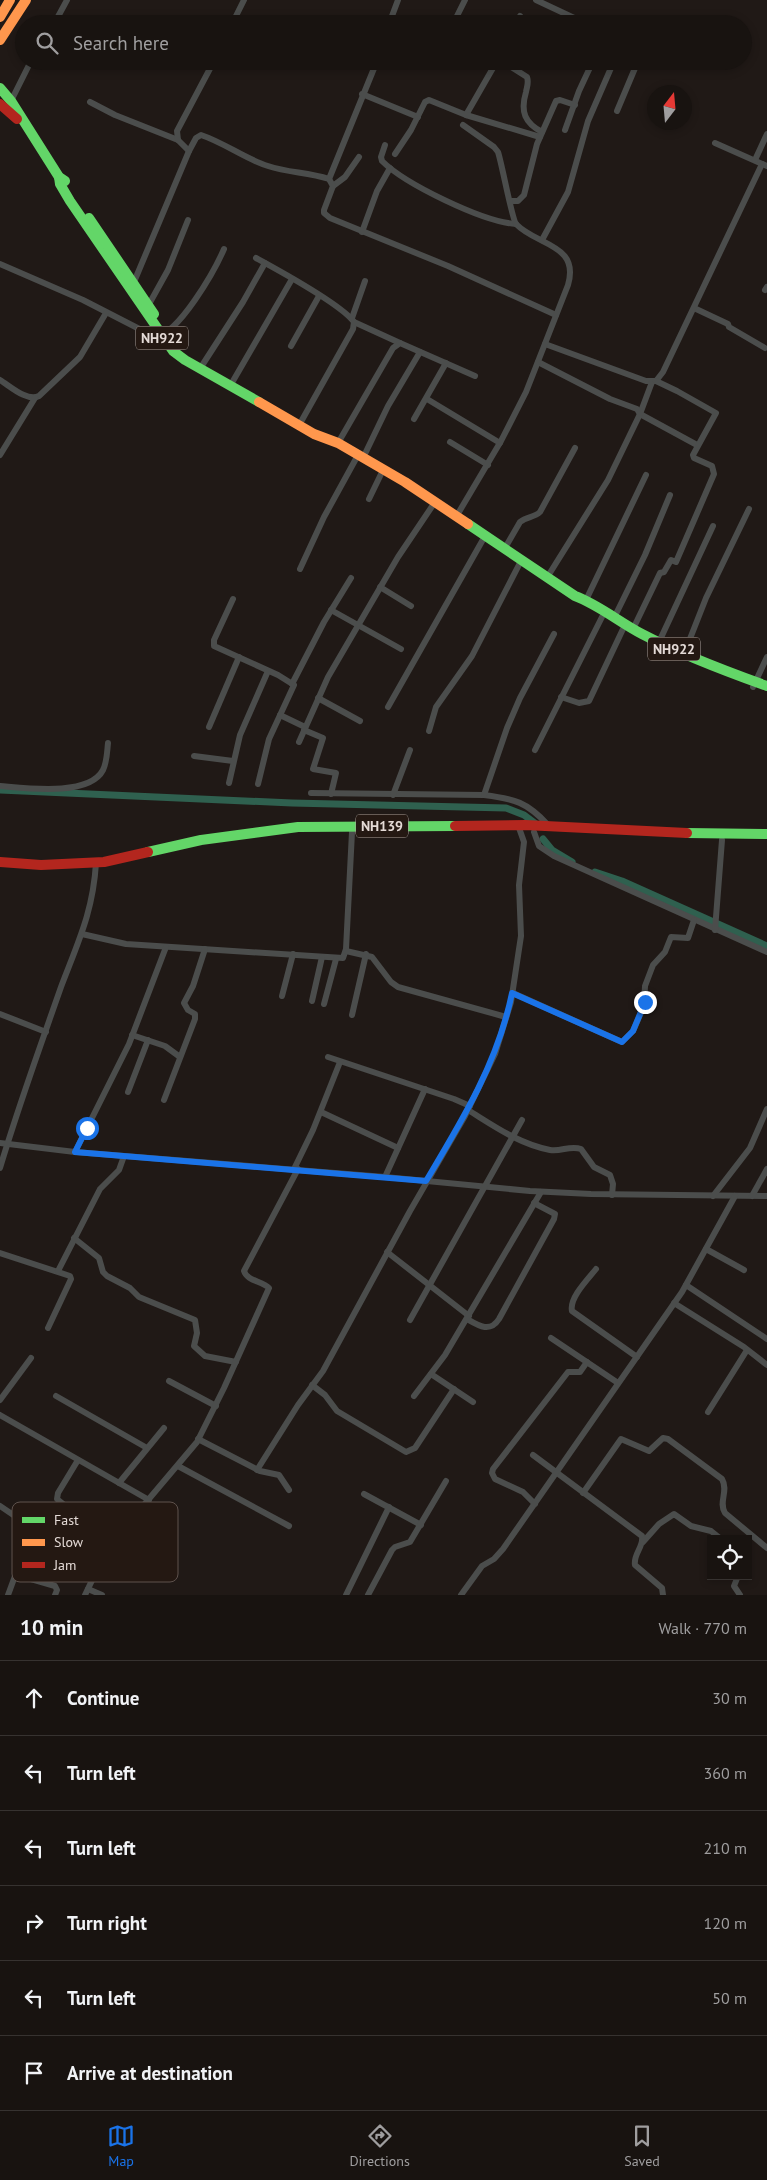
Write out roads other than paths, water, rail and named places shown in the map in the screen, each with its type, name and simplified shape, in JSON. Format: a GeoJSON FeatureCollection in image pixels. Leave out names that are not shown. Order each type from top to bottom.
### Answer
{"type":"FeatureCollection","features":[{"type":"Feature","properties":{"kind":"main road"},"geometry":{"type":"LineString","coordinates":[[0,17],[10,0]]}},
{"type":"Feature","properties":{"kind":"main road"},"geometry":{"type":"LineString","coordinates":[[16,15],[26,0]]}},
{"type":"Feature","properties":{"kind":"main road"},"geometry":{"type":"LineString","coordinates":[[0,40],[15,17]]}},
{"type":"Feature","properties":{"kind":"main road"},"geometry":{"type":"LineString","coordinates":[[0,88],[3,105],[25,126],[59,177],[65,182],[134,282],[163,335],[203,364],[302,420],[317,429],[324,436]]}},
{"type":"Feature","properties":{"kind":"main road","name":"NH922"},"geometry":{"type":"LineString","coordinates":[[59,177],[60,184],[70,202],[173,350],[184,360],[314,434],[324,436],[360,456],[435,502],[548,576],[575,596]]}},
{"type":"Feature","properties":{"kind":"main road"},"geometry":{"type":"LineString","coordinates":[[575,596],[586,600]]}},
{"type":"Feature","properties":{"kind":"main road"},"geometry":{"type":"LineString","coordinates":[[575,596],[581,604],[602,617],[682,658],[754,685],[767,692]]}},
{"type":"Feature","properties":{"kind":"main road","name":"NH922"},"geometry":{"type":"LineString","coordinates":[[586,600],[628,629],[754,685],[767,686]]}},
{"type":"Feature","properties":{"kind":"main road","name":"NH139"},"geometry":{"type":"LineString","coordinates":[[0,868],[39,871],[96,866],[275,836],[352,832],[519,828],[548,825],[747,837],[767,840]]}},
{"type":"Feature","properties":{"kind":"main road","name":"NH139"},"geometry":{"type":"LineString","coordinates":[[0,862],[96,866],[201,840],[298,827],[519,828],[534,832],[722,840],[767,834]]}},
{"type":"Feature","properties":{"kind":"street"},"geometry":{"type":"LineString","coordinates":[[58,15],[66,0]]}},
{"type":"Feature","properties":{"kind":"street"},"geometry":{"type":"LineString","coordinates":[[236,15],[244,0]]}},
{"type":"Feature","properties":{"kind":"street"},"geometry":{"type":"LineString","coordinates":[[392,15],[398,0]]}},
{"type":"Feature","properties":{"kind":"street"},"geometry":{"type":"LineString","coordinates":[[458,15],[465,0]]}},
{"type":"Feature","properties":{"kind":"street"},"geometry":{"type":"LineString","coordinates":[[536,0],[567,15]]}},
{"type":"Feature","properties":{"kind":"street"},"geometry":{"type":"LineString","coordinates":[[3,105],[25,70]]}},
{"type":"Feature","properties":{"kind":"street"},"geometry":{"type":"LineString","coordinates":[[178,140],[177,131],[209,70]]}},
{"type":"Feature","properties":{"kind":"street"},"geometry":{"type":"LineString","coordinates":[[328,179],[373,70]]}},
{"type":"Feature","properties":{"kind":"street"},"geometry":{"type":"LineString","coordinates":[[466,115],[492,70]]}},
{"type":"Feature","properties":{"kind":"street"},"geometry":{"type":"LineString","coordinates":[[516,70],[527,77],[528,85],[524,103],[526,118],[541,135]]}},
{"type":"Feature","properties":{"kind":"street"},"geometry":{"type":"LineString","coordinates":[[565,130],[589,70]]}},
{"type":"Feature","properties":{"kind":"street"},"geometry":{"type":"LineString","coordinates":[[542,240],[568,192],[588,121],[610,70]]}},
{"type":"Feature","properties":{"kind":"street"},"geometry":{"type":"LineString","coordinates":[[617,111],[634,70]]}},
{"type":"Feature","properties":{"kind":"street"},"geometry":{"type":"LineString","coordinates":[[362,94],[418,117]]}},
{"type":"Feature","properties":{"kind":"street"},"geometry":{"type":"LineString","coordinates":[[395,154],[425,102],[429,100],[466,115],[541,135]]}},
{"type":"Feature","properties":{"kind":"street"},"geometry":{"type":"LineString","coordinates":[[510,201],[518,201],[524,194],[541,135],[558,100],[575,106]]}},
{"type":"Feature","properties":{"kind":"street"},"geometry":{"type":"LineString","coordinates":[[90,102],[115,115],[178,140],[189,151]]}},
{"type":"Feature","properties":{"kind":"street"},"geometry":{"type":"LineString","coordinates":[[463,125],[494,147],[498,152],[512,215],[516,224]]}},
{"type":"Feature","properties":{"kind":"street"},"geometry":{"type":"LineString","coordinates":[[755,160],[767,134]]}},
{"type":"Feature","properties":{"kind":"street"},"geometry":{"type":"LineString","coordinates":[[134,282],[196,138],[201,136],[266,166],[313,174],[328,179],[332,186]]}},
{"type":"Feature","properties":{"kind":"street"},"geometry":{"type":"LineString","coordinates":[[548,576],[608,480],[654,382],[659,378],[765,165],[715,143]]}},
{"type":"Feature","properties":{"kind":"street"},"geometry":{"type":"LineString","coordinates":[[385,145],[381,159],[390,168],[427,191],[489,218],[516,224],[560,252],[570,263],[571,268],[568,285],[526,392],[488,465],[456,517]]}},
{"type":"Feature","properties":{"kind":"street"},"geometry":{"type":"LineString","coordinates":[[359,157],[345,177],[332,186],[324,213],[330,218],[448,266],[556,315]]}},
{"type":"Feature","properties":{"kind":"street"},"geometry":{"type":"LineString","coordinates":[[362,232],[374,198],[390,168]]}},
{"type":"Feature","properties":{"kind":"street"},"geometry":{"type":"LineString","coordinates":[[148,306],[168,270],[188,220]]}},
{"type":"Feature","properties":{"kind":"street"},"geometry":{"type":"LineString","coordinates":[[0,264],[74,296],[150,335],[163,335],[204,288],[224,249]]}},
{"type":"Feature","properties":{"kind":"street"},"geometry":{"type":"LineString","coordinates":[[256,258],[319,296],[353,320],[475,376]]}},
{"type":"Feature","properties":{"kind":"street"},"geometry":{"type":"LineString","coordinates":[[203,364],[243,302],[265,263]]}},
{"type":"Feature","properties":{"kind":"street"},"geometry":{"type":"LineString","coordinates":[[233,381],[292,279]]}},
{"type":"Feature","properties":{"kind":"street"},"geometry":{"type":"LineString","coordinates":[[302,420],[353,329],[353,320],[365,281]]}},
{"type":"Feature","properties":{"kind":"street"},"geometry":{"type":"LineString","coordinates":[[291,346],[319,296]]}},
{"type":"Feature","properties":{"kind":"street"},"geometry":{"type":"LineString","coordinates":[[694,308],[728,324],[729,328],[765,348]]}},
{"type":"Feature","properties":{"kind":"street"},"geometry":{"type":"LineString","coordinates":[[0,455],[3,443],[35,398],[80,357],[93,338],[106,312]]}},
{"type":"Feature","properties":{"kind":"street"},"geometry":{"type":"LineString","coordinates":[[338,443],[389,354],[400,343]]}},
{"type":"Feature","properties":{"kind":"street"},"geometry":{"type":"LineString","coordinates":[[545,344],[684,394],[716,413],[694,451],[694,458],[712,466],[714,470],[713,479],[676,562],[671,560],[664,572],[660,573],[589,701],[578,703],[560,697]]}},
{"type":"Feature","properties":{"kind":"street"},"geometry":{"type":"LineString","coordinates":[[300,569],[324,517],[420,352]]}},
{"type":"Feature","properties":{"kind":"street"},"geometry":{"type":"LineString","coordinates":[[538,362],[610,399],[637,409],[640,414],[697,445]]}},
{"type":"Feature","properties":{"kind":"street"},"geometry":{"type":"LineString","coordinates":[[414,419],[446,364]]}},
{"type":"Feature","properties":{"kind":"street"},"geometry":{"type":"LineString","coordinates":[[0,380],[26,396],[35,398]]}},
{"type":"Feature","properties":{"kind":"street"},"geometry":{"type":"LineString","coordinates":[[427,399],[500,443]]}},
{"type":"Feature","properties":{"kind":"street"},"geometry":{"type":"LineString","coordinates":[[450,442],[488,465]]}},
{"type":"Feature","properties":{"kind":"street"},"geometry":{"type":"LineString","coordinates":[[505,548],[520,522],[524,518],[537,515],[540,512],[575,448]]}},
{"type":"Feature","properties":{"kind":"street"},"geometry":{"type":"LineString","coordinates":[[369,499],[383,470]]}},
{"type":"Feature","properties":{"kind":"street"},"geometry":{"type":"LineString","coordinates":[[586,600],[646,475]]}},
{"type":"Feature","properties":{"kind":"street"},"geometry":{"type":"LineString","coordinates":[[614,618],[645,555],[670,494]]}},
{"type":"Feature","properties":{"kind":"street"},"geometry":{"type":"LineString","coordinates":[[300,742],[304,728],[318,698],[358,626],[398,557],[435,502]]}},
{"type":"Feature","properties":{"kind":"street"},"geometry":{"type":"LineString","coordinates":[[684,654],[709,592],[750,509]]}},
{"type":"Feature","properties":{"kind":"street"},"geometry":{"type":"LineString","coordinates":[[659,642],[713,526]]}},
{"type":"Feature","properties":{"kind":"street"},"geometry":{"type":"LineString","coordinates":[[388,707],[485,536]]}},
{"type":"Feature","properties":{"kind":"street"},"geometry":{"type":"LineString","coordinates":[[429,731],[436,707],[472,656],[522,559]]}},
{"type":"Feature","properties":{"kind":"street"},"geometry":{"type":"LineString","coordinates":[[258,784],[265,751],[294,685],[292,684],[331,610],[351,578]]}},
{"type":"Feature","properties":{"kind":"street"},"geometry":{"type":"LineString","coordinates":[[380,587],[411,606]]}},
{"type":"Feature","properties":{"kind":"street"},"geometry":{"type":"LineString","coordinates":[[233,599],[213,644],[215,647],[268,670],[292,684]]}},
{"type":"Feature","properties":{"kind":"street"},"geometry":{"type":"LineString","coordinates":[[331,610],[401,650]]}},
{"type":"Feature","properties":{"kind":"street"},"geometry":{"type":"LineString","coordinates":[[535,750],[560,697],[602,617]]}},
{"type":"Feature","properties":{"kind":"street"},"geometry":{"type":"LineString","coordinates":[[484,795],[514,713],[554,634]]}},
{"type":"Feature","properties":{"kind":"street"},"geometry":{"type":"LineString","coordinates":[[209,727],[239,657]]}},
{"type":"Feature","properties":{"kind":"street"},"geometry":{"type":"LineString","coordinates":[[754,685],[767,658]]}},
{"type":"Feature","properties":{"kind":"street"},"geometry":{"type":"LineString","coordinates":[[229,782],[243,728],[268,670]]}},
{"type":"Feature","properties":{"kind":"street"},"geometry":{"type":"LineString","coordinates":[[318,698],[360,721]]}},
{"type":"Feature","properties":{"kind":"street"},"geometry":{"type":"LineString","coordinates":[[280,715],[323,738],[313,769],[336,774],[331,794]]}},
{"type":"Feature","properties":{"kind":"street"},"geometry":{"type":"LineString","coordinates":[[0,786],[50,789],[86,783],[98,777],[102,772],[108,743]]}},
{"type":"Feature","properties":{"kind":"street"},"geometry":{"type":"LineString","coordinates":[[392,795],[410,750]]}},
{"type":"Feature","properties":{"kind":"street"},"geometry":{"type":"LineString","coordinates":[[194,756],[234,761]]}},
{"type":"Feature","properties":{"kind":"street"},"geometry":{"type":"LineString","coordinates":[[310,793],[484,795],[515,801],[530,807],[548,825]]}},
{"type":"Feature","properties":{"kind":"street"},"geometry":{"type":"LineString","coordinates":[[256,1470],[323,1371],[426,1181],[469,1108],[495,1054],[512,993],[521,936],[519,885],[524,842],[519,828]]}},
{"type":"Feature","properties":{"kind":"street"},"geometry":{"type":"LineString","coordinates":[[82,934],[126,944],[343,958],[346,951],[352,832]]}},
{"type":"Feature","properties":{"kind":"street"},"geometry":{"type":"LineString","coordinates":[[534,832],[539,846],[554,856],[694,920],[715,926],[767,952]]}},
{"type":"Feature","properties":{"kind":"street"},"geometry":{"type":"LineString","coordinates":[[715,926],[722,840]]}},
{"type":"Feature","properties":{"kind":"street"},"geometry":{"type":"LineString","coordinates":[[0,1168],[4,1143],[82,934],[94,889],[96,866]]}},
{"type":"Feature","properties":{"kind":"street"},"geometry":{"type":"LineString","coordinates":[[512,993],[622,1042],[633,1031],[644,1006],[645,986],[652,965],[666,952],[671,937],[688,938],[694,920]]}},
{"type":"Feature","properties":{"kind":"street"},"geometry":{"type":"LineString","coordinates":[[75,1152],[132,1036],[166,947]]}},
{"type":"Feature","properties":{"kind":"street"},"geometry":{"type":"LineString","coordinates":[[164,1100],[196,1016],[184,1004],[193,986],[205,949]]}},
{"type":"Feature","properties":{"kind":"street"},"geometry":{"type":"LineString","coordinates":[[346,951],[366,954],[376,960],[391,982],[398,987],[506,1017]]}},
{"type":"Feature","properties":{"kind":"street"},"geometry":{"type":"LineString","coordinates":[[282,996],[293,954]]}},
{"type":"Feature","properties":{"kind":"street"},"geometry":{"type":"LineString","coordinates":[[352,1015],[366,954]]}},
{"type":"Feature","properties":{"kind":"street"},"geometry":{"type":"LineString","coordinates":[[312,1001],[322,957]]}},
{"type":"Feature","properties":{"kind":"street"},"geometry":{"type":"LineString","coordinates":[[324,1004],[336,959]]}},
{"type":"Feature","properties":{"kind":"street"},"geometry":{"type":"LineString","coordinates":[[0,1014],[46,1032]]}},
{"type":"Feature","properties":{"kind":"street"},"geometry":{"type":"LineString","coordinates":[[132,1036],[165,1046],[180,1057]]}},
{"type":"Feature","properties":{"kind":"street"},"geometry":{"type":"LineString","coordinates":[[128,1092],[148,1040]]}},
{"type":"Feature","properties":{"kind":"street"},"geometry":{"type":"LineString","coordinates":[[328,1058],[454,1098],[513,1137],[550,1150],[562,1150],[571,1147],[581,1149],[594,1167],[610,1175],[613,1184],[612,1194]]}},
{"type":"Feature","properties":{"kind":"street"},"geometry":{"type":"LineString","coordinates":[[0,1415],[149,1500],[198,1439],[216,1406],[269,1288],[248,1278],[244,1271],[296,1169],[340,1062]]}},
{"type":"Feature","properties":{"kind":"street"},"geometry":{"type":"LineString","coordinates":[[385,1177],[425,1089]]}},
{"type":"Feature","properties":{"kind":"street"},"geometry":{"type":"LineString","coordinates":[[713,1196],[750,1148],[767,1109]]}},
{"type":"Feature","properties":{"kind":"street"},"geometry":{"type":"LineString","coordinates":[[320,1112],[398,1148]]}},
{"type":"Feature","properties":{"kind":"street"},"geometry":{"type":"LineString","coordinates":[[410,1320],[522,1120]]}},
{"type":"Feature","properties":{"kind":"street"},"geometry":{"type":"LineString","coordinates":[[4,1143],[75,1152],[296,1169],[541,1192],[767,1196]]}},
{"type":"Feature","properties":{"kind":"street"},"geometry":{"type":"LineString","coordinates":[[58,1271],[100,1189],[119,1170],[124,1156]]}},
{"type":"Feature","properties":{"kind":"street"},"geometry":{"type":"LineString","coordinates":[[752,1196],[767,1169]]}},
{"type":"Feature","properties":{"kind":"street"},"geometry":{"type":"LineString","coordinates":[[414,1396],[445,1355],[541,1192]]}},
{"type":"Feature","properties":{"kind":"street"},"geometry":{"type":"LineString","coordinates":[[461,1595],[482,1566],[498,1555],[558,1472],[674,1303],[686,1285],[734,1196]]}},
{"type":"Feature","properties":{"kind":"street"},"geometry":{"type":"LineString","coordinates":[[387,1252],[468,1317],[489,1328],[499,1319],[554,1219],[555,1214],[534,1203]]}},
{"type":"Feature","properties":{"kind":"street"},"geometry":{"type":"LineString","coordinates":[[74,1238],[100,1258],[103,1272],[107,1276],[130,1288],[139,1297],[195,1320],[197,1333],[194,1346],[199,1353],[236,1362]]}},
{"type":"Feature","properties":{"kind":"street"},"geometry":{"type":"LineString","coordinates":[[706,1249],[744,1270]]}},
{"type":"Feature","properties":{"kind":"street"},"geometry":{"type":"LineString","coordinates":[[0,1253],[70,1276],[71,1279],[48,1328]]}},
{"type":"Feature","properties":{"kind":"street"},"geometry":{"type":"LineString","coordinates":[[596,1268],[574,1300],[571,1308],[572,1311],[637,1357]]}},
{"type":"Feature","properties":{"kind":"street"},"geometry":{"type":"LineString","coordinates":[[686,1285],[767,1339]]}},
{"type":"Feature","properties":{"kind":"street"},"geometry":{"type":"LineString","coordinates":[[674,1303],[767,1365]]}},
{"type":"Feature","properties":{"kind":"street"},"geometry":{"type":"LineString","coordinates":[[551,1338],[618,1383]]}},
{"type":"Feature","properties":{"kind":"street"},"geometry":{"type":"LineString","coordinates":[[708,1412],[747,1350]]}},
{"type":"Feature","properties":{"kind":"street"},"geometry":{"type":"LineString","coordinates":[[0,1400],[31,1358]]}},
{"type":"Feature","properties":{"kind":"street"},"geometry":{"type":"LineString","coordinates":[[535,1504],[524,1492],[495,1479],[492,1472],[568,1372],[571,1370],[580,1372],[587,1362]]}},
{"type":"Feature","properties":{"kind":"street"},"geometry":{"type":"LineString","coordinates":[[431,1374],[473,1402]]}},
{"type":"Feature","properties":{"kind":"street"},"geometry":{"type":"LineString","coordinates":[[169,1381],[216,1406]]}},
{"type":"Feature","properties":{"kind":"street"},"geometry":{"type":"LineString","coordinates":[[312,1385],[324,1395],[337,1411],[406,1452],[415,1448],[454,1390]]}},
{"type":"Feature","properties":{"kind":"street"},"geometry":{"type":"LineString","coordinates":[[56,1396],[147,1448]]}},
{"type":"Feature","properties":{"kind":"street"},"geometry":{"type":"LineString","coordinates":[[119,1483],[164,1428]]}},
{"type":"Feature","properties":{"kind":"street"},"geometry":{"type":"LineString","coordinates":[[583,1494],[621,1439],[649,1451],[663,1438],[668,1439],[722,1479],[725,1487],[722,1507],[725,1513],[767,1548]]}},
{"type":"Feature","properties":{"kind":"street"},"geometry":{"type":"LineString","coordinates":[[198,1439],[256,1470],[266,1474],[279,1475],[290,1490]]}},
{"type":"Feature","properties":{"kind":"street"},"geometry":{"type":"LineString","coordinates":[[533,1455],[642,1536],[643,1542]]}},
{"type":"Feature","properties":{"kind":"street"},"geometry":{"type":"LineString","coordinates":[[61,1502],[56,1496],[78,1460]]}},
{"type":"Feature","properties":{"kind":"street"},"geometry":{"type":"LineString","coordinates":[[178,1466],[289,1526]]}},
{"type":"Feature","properties":{"kind":"street"},"geometry":{"type":"LineString","coordinates":[[368,1595],[395,1547],[407,1544],[421,1525],[446,1481]]}},
{"type":"Feature","properties":{"kind":"street"},"geometry":{"type":"LineString","coordinates":[[364,1494],[421,1525]]}},
{"type":"Feature","properties":{"kind":"street"},"geometry":{"type":"LineString","coordinates":[[0,1506],[12,1514]]}},
{"type":"Feature","properties":{"kind":"street"},"geometry":{"type":"LineString","coordinates":[[346,1595],[389,1506]]}},
{"type":"Feature","properties":{"kind":"street"},"geometry":{"type":"LineString","coordinates":[[663,1595],[662,1588],[635,1564],[635,1557],[643,1542],[659,1524],[674,1514],[691,1526],[706,1529],[715,1535]]}},
{"type":"Feature","properties":{"kind":"street"},"geometry":{"type":"LineString","coordinates":[[736,1580],[734,1586],[740,1595]]}},
{"type":"Feature","properties":{"kind":"street"},"geometry":{"type":"LineString","coordinates":[[8,1595],[13,1582]]}},
{"type":"Feature","properties":{"kind":"street"},"geometry":{"type":"LineString","coordinates":[[41,1582],[55,1586],[57,1590],[55,1595]]}},
{"type":"Feature","properties":{"kind":"street"},"geometry":{"type":"LineString","coordinates":[[86,1592],[102,1595]]}},
{"type":"Feature","properties":{"kind":"waterway"},"geometry":{"type":"LineString","coordinates":[[0,790],[292,803],[506,808],[524,815],[536,824]]}},
{"type":"Feature","properties":{"kind":"waterway"},"geometry":{"type":"LineString","coordinates":[[543,839],[552,850],[572,862]]}},
{"type":"Feature","properties":{"kind":"waterway"},"geometry":{"type":"LineString","coordinates":[[595,872],[622,881],[767,946]]}}]}
